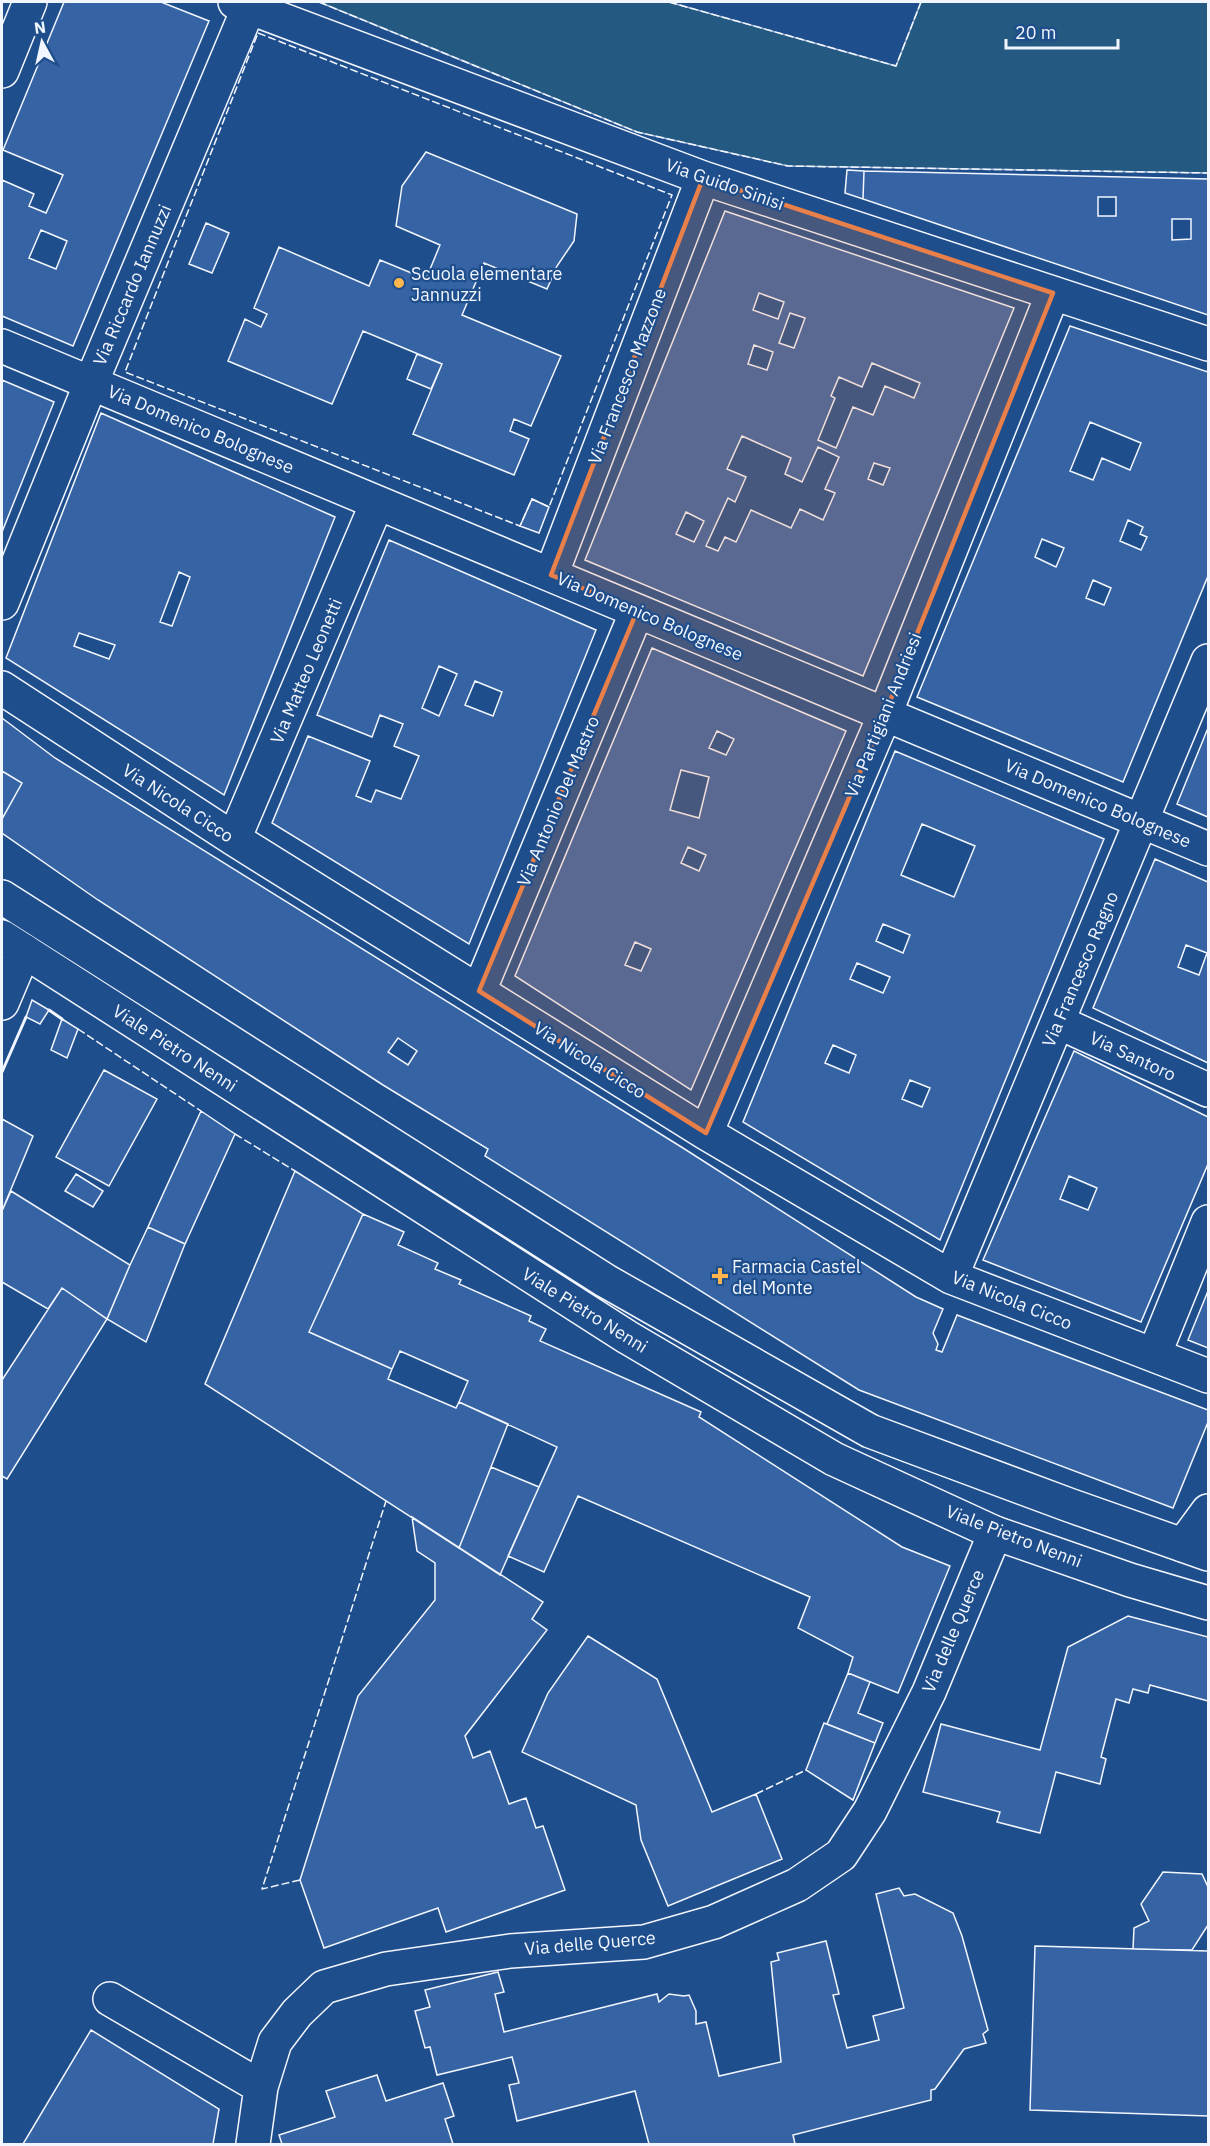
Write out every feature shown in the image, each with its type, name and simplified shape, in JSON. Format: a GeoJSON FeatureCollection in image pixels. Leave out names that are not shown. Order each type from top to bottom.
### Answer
{"type":"FeatureCollection","features":[{"type":"Feature","properties":{"kind":"street"},"geometry":{"type":"LineString","coordinates":[[2,71],[30,2]]}},
{"type":"Feature","properties":{"kind":"street","name":"Via Guido Sinisi"},"geometry":{"type":"LineString","coordinates":[[245,3],[703,178],[1209,344]]}},
{"type":"Feature","properties":{"kind":"street","name":"Via Riccardo Iannuzzi"},"geometry":{"type":"LineString","coordinates":[[2,603],[245,3]]}},
{"type":"Feature","properties":{"kind":"street","name":"Via Francesco Mazzone"},"geometry":{"type":"LineString","coordinates":[[551,575],[703,178]]}},
{"type":"Feature","properties":{"kind":"street","name":"Via Partigiani Andriesi"},"geometry":{"type":"LineString","coordinates":[[706,1133],[885,714],[1053,293]]}},
{"type":"Feature","properties":{"kind":"street","name":"Via Domenico Bolognese"},"geometry":{"type":"LineString","coordinates":[[2,346],[1209,849]]}},
{"type":"Feature","properties":{"kind":"street","name":"Via Matteo Leonetti"},"geometry":{"type":"LineString","coordinates":[[234,839],[377,503]]}},
{"type":"Feature","properties":{"kind":"street","name":"Via Antonio Del Mastro"},"geometry":{"type":"LineString","coordinates":[[479,991],[637,611]]}},
{"type":"Feature","properties":{"kind":"street","name":"Via Francesco Ragno"},"geometry":{"type":"LineString","coordinates":[[951,1278],[1209,661]]}},
{"type":"Feature","properties":{"kind":"street","name":"Via Nicola Cicco"},"geometry":{"type":"LineString","coordinates":[[2,688],[234,839],[706,1133],[951,1278],[1209,1376]]}},
{"type":"Feature","properties":{"kind":"street","name":"Viale Pietro Nenni"},"geometry":{"type":"LineString","coordinates":[[2,897],[606,1281],[870,1431],[1196,1549]]}},
{"type":"Feature","properties":{"kind":"street"},"geometry":{"type":"LineString","coordinates":[[2,1003],[13,944]]}},
{"type":"Feature","properties":{"kind":"street","name":"Viale Pietro Nenni"},"geometry":{"type":"LineString","coordinates":[[13,944],[627,1337],[834,1459],[995,1533],[1130,1580],[1209,1603]]}},
{"type":"Feature","properties":{"kind":"street","name":"Via Santoro"},"geometry":{"type":"LineString","coordinates":[[1058,1022],[1209,1090]]}},
{"type":"Feature","properties":{"kind":"street"},"geometry":{"type":"LineString","coordinates":[[1154,1355],[1209,1222]]}},
{"type":"Feature","properties":{"kind":"street"},"geometry":{"type":"LineString","coordinates":[[1196,1549],[1209,1510]]}},
{"type":"Feature","properties":{"kind":"street","name":"Via delle Querce"},"geometry":{"type":"LineString","coordinates":[[253,2145],[261,2087],[275,2042],[297,2013],[324,1987],[387,1969],[510,1951],[644,1942],[725,1917],[797,1885],[842,1855],[870,1811],[928,1692],[995,1533]]}},
{"type":"Feature","properties":{"kind":"street"},"geometry":{"type":"LineString","coordinates":[[110,1999],[261,2087]]}},
{"type":"Feature","properties":{"kind":"highlighted area"},"geometry":{"type":"Polygon","coordinates":[[[703,178],[1053,293],[885,714],[706,1133],[479,991],[637,611],[551,575],[703,178]]]}},
{"type":"Feature","properties":{"kind":"shaded area"},"geometry":{"type":"Polygon","coordinates":[[[319,2],[669,2],[896,66],[921,2],[1208,2],[1208,173],[788,166],[637,132],[319,2]]]}},
{"type":"Feature","properties":{"kind":"building"},"geometry":{"type":"Polygon","coordinates":[[[64,2],[161,2],[209,21],[73,346],[2,316],[2,180],[34,194],[29,206],[46,213],[63,175],[3,150],[64,2]],[[41,230],[29,258],[56,269],[67,241],[41,230]]]}},
{"type":"Feature","properties":{"kind":"building"},"geometry":{"type":"Polygon","coordinates":[[[426,152],[577,214],[574,241],[557,266],[547,289],[484,263],[462,315],[561,356],[531,426],[514,419],[510,431],[529,439],[514,475],[413,434],[442,364],[363,331],[332,404],[228,361],[245,319],[261,327],[267,314],[254,308],[279,247],[369,286],[380,260],[426,279],[440,245],[396,226],[402,186],[426,152]]]}},
{"type":"Feature","properties":{"kind":"building"},"geometry":{"type":"Polygon","coordinates":[[[847,170],[864,171],[863,199],[845,193],[847,170]]]}},
{"type":"Feature","properties":{"kind":"building"},"geometry":{"type":"Polygon","coordinates":[[[864,171],[1208,179],[1208,315],[863,199],[864,171]],[[1098,197],[1098,216],[1116,216],[1116,197],[1098,197]],[[1172,219],[1172,240],[1191,239],[1191,219],[1172,219]]]}},
{"type":"Feature","properties":{"kind":"building"},"geometry":{"type":"Polygon","coordinates":[[[725,211],[1014,308],[863,676],[585,560],[725,211]],[[759,293],[753,310],[778,319],[784,302],[759,293]],[[790,313],[779,343],[794,348],[805,318],[790,313]],[[754,345],[748,364],[767,370],[773,352],[754,345]],[[872,363],[862,387],[839,377],[831,396],[835,398],[818,440],[836,448],[853,407],[873,415],[885,386],[914,398],[920,383],[872,363]],[[742,436],[727,469],[746,477],[735,502],[728,498],[706,546],[718,551],[725,537],[736,542],[751,510],[791,528],[800,509],[823,520],[835,493],[825,489],[839,457],[818,447],[802,482],[785,474],[791,458],[742,436]],[[874,463],[868,479],[883,485],[890,468],[874,463]],[[686,512],[676,534],[694,542],[704,521],[686,512]]]}},
{"type":"Feature","properties":{"kind":"building"},"geometry":{"type":"Polygon","coordinates":[[[206,223],[229,233],[212,273],[189,264],[206,223]]]}},
{"type":"Feature","properties":{"kind":"building"},"geometry":{"type":"Polygon","coordinates":[[[1070,326],[1208,372],[1208,576],[1123,782],[917,697],[1070,326]],[[1090,422],[1070,471],[1093,480],[1102,458],[1130,470],[1141,443],[1090,422]],[[1128,520],[1120,541],[1141,550],[1147,537],[1140,534],[1143,527],[1128,520]],[[1042,539],[1035,557],[1056,567],[1064,548],[1042,539]],[[1093,580],[1086,598],[1104,605],[1111,588],[1093,580]]]}},
{"type":"Feature","properties":{"kind":"building"},"geometry":{"type":"Polygon","coordinates":[[[417,354],[442,364],[431,389],[407,379],[417,354]]]}},
{"type":"Feature","properties":{"kind":"building"},"geometry":{"type":"Polygon","coordinates":[[[2,380],[54,402],[2,532],[2,380]]]}},
{"type":"Feature","properties":{"kind":"building"},"geometry":{"type":"Polygon","coordinates":[[[101,413],[335,517],[224,795],[6,658],[101,413]],[[179,572],[160,622],[172,626],[190,577],[179,572]],[[79,633],[74,646],[109,659],[115,645],[79,633]]]}},
{"type":"Feature","properties":{"kind":"building"},"geometry":{"type":"Polygon","coordinates":[[[532,499],[549,507],[539,533],[520,526],[532,499]]]}},
{"type":"Feature","properties":{"kind":"building"},"geometry":{"type":"Polygon","coordinates":[[[389,540],[596,630],[469,944],[272,823],[308,736],[370,761],[356,796],[371,802],[376,790],[401,799],[419,756],[394,746],[403,724],[380,715],[372,737],[317,715],[389,540]],[[439,666],[422,708],[439,716],[457,674],[439,666]],[[475,681],[465,705],[493,716],[502,692],[475,681]]]}},
{"type":"Feature","properties":{"kind":"building"},"geometry":{"type":"Polygon","coordinates":[[[652,648],[846,731],[691,1090],[515,976],[652,648]],[[717,731],[709,748],[726,755],[734,739],[717,731]],[[681,770],[670,810],[699,818],[709,777],[681,770]],[[688,847],[681,863],[699,871],[706,855],[688,847]],[[635,942],[625,965],[641,971],[651,949],[635,942]]]}},
{"type":"Feature","properties":{"kind":"building"},"geometry":{"type":"Polygon","coordinates":[[[2,718],[55,758],[683,1148],[916,1297],[943,1309],[933,1333],[938,1344],[936,1350],[942,1352],[957,1315],[1208,1410],[1208,1422],[1173,1508],[859,1390],[485,1156],[488,1149],[383,1085],[98,900],[2,833],[2,819],[22,783],[2,771],[2,718]],[[398,1038],[388,1052],[408,1065],[417,1051],[398,1038]]]}},
{"type":"Feature","properties":{"kind":"building"},"geometry":{"type":"Polygon","coordinates":[[[1208,728],[1208,817],[1177,804],[1208,728]]]}},
{"type":"Feature","properties":{"kind":"building"},"geometry":{"type":"Polygon","coordinates":[[[895,751],[1104,839],[940,1240],[743,1122],[895,751]],[[922,824],[901,875],[954,897],[975,846],[922,824]],[[883,924],[876,941],[903,953],[910,935],[883,924]],[[857,963],[850,979],[883,993],[890,977],[857,963]],[[833,1045],[825,1063],[849,1073],[856,1055],[833,1045]],[[910,1080],[902,1099],[922,1107],[930,1088],[910,1080]]]}},
{"type":"Feature","properties":{"kind":"building"},"geometry":{"type":"Polygon","coordinates":[[[2,771],[22,783],[2,819],[2,771]]]}},
{"type":"Feature","properties":{"kind":"building"},"geometry":{"type":"Polygon","coordinates":[[[1155,859],[1208,882],[1208,1063],[1093,1008],[1155,859]],[[1186,945],[1178,967],[1199,975],[1207,953],[1186,945]]]}},
{"type":"Feature","properties":{"kind":"building"},"geometry":{"type":"Polygon","coordinates":[[[32,1000],[49,1010],[40,1024],[26,1017],[32,1000]]]}},
{"type":"Feature","properties":{"kind":"building"},"geometry":{"type":"Polygon","coordinates":[[[62,1019],[78,1029],[67,1058],[51,1050],[62,1019]]]}},
{"type":"Feature","properties":{"kind":"building"},"geometry":{"type":"Polygon","coordinates":[[[1074,1051],[1208,1117],[1208,1164],[1141,1322],[983,1260],[1074,1051]],[[1069,1176],[1060,1199],[1088,1210],[1097,1188],[1069,1176]]]}},
{"type":"Feature","properties":{"kind":"building"},"geometry":{"type":"Polygon","coordinates":[[[104,1070],[157,1099],[109,1186],[56,1157],[104,1070]]]}},
{"type":"Feature","properties":{"kind":"building"},"geometry":{"type":"Polygon","coordinates":[[[201,1111],[235,1134],[185,1244],[148,1227],[201,1111]]]}},
{"type":"Feature","properties":{"kind":"building"},"geometry":{"type":"Polygon","coordinates":[[[2,1119],[33,1136],[2,1211],[2,1119]]]}},
{"type":"Feature","properties":{"kind":"building"},"geometry":{"type":"Polygon","coordinates":[[[295,1171],[363,1214],[309,1332],[392,1369],[388,1379],[456,1408],[459,1402],[508,1424],[459,1548],[205,1384],[295,1171]]]}},
{"type":"Feature","properties":{"kind":"building"},"geometry":{"type":"Polygon","coordinates":[[[76,1174],[103,1191],[93,1207],[65,1191],[76,1174]]]}},
{"type":"Feature","properties":{"kind":"building"},"geometry":{"type":"Polygon","coordinates":[[[11,1191],[130,1265],[107,1319],[62,1288],[48,1309],[2,1282],[2,1211],[11,1191]]]}},
{"type":"Feature","properties":{"kind":"building"},"geometry":{"type":"Polygon","coordinates":[[[363,1214],[404,1232],[398,1245],[438,1263],[435,1269],[461,1280],[459,1284],[531,1316],[529,1321],[546,1329],[540,1341],[701,1412],[699,1417],[902,1547],[950,1566],[898,1693],[848,1673],[853,1657],[798,1628],[810,1597],[578,1496],[544,1572],[508,1556],[557,1447],[459,1402],[468,1381],[400,1351],[392,1369],[309,1332],[363,1214]]]}},
{"type":"Feature","properties":{"kind":"building"},"geometry":{"type":"Polygon","coordinates":[[[148,1227],[185,1244],[146,1342],[107,1319],[148,1227]]]}},
{"type":"Feature","properties":{"kind":"building"},"geometry":{"type":"Polygon","coordinates":[[[62,1288],[107,1319],[7,1479],[2,1476],[2,1380],[62,1288]]]}},
{"type":"Feature","properties":{"kind":"building"},"geometry":{"type":"Polygon","coordinates":[[[1208,1291],[1208,1348],[1188,1340],[1208,1291]]]}},
{"type":"Feature","properties":{"kind":"building"},"geometry":{"type":"Polygon","coordinates":[[[491,1467],[539,1487],[500,1575],[459,1548],[491,1467]]]}},
{"type":"Feature","properties":{"kind":"building"},"geometry":{"type":"Polygon","coordinates":[[[412,1517],[543,1602],[532,1619],[547,1630],[465,1736],[473,1758],[490,1751],[509,1804],[526,1798],[536,1828],[543,1826],[565,1890],[446,1932],[438,1908],[324,1948],[300,1880],[358,1696],[435,1600],[435,1563],[417,1551],[412,1517]]]}},
{"type":"Feature","properties":{"kind":"building"},"geometry":{"type":"Polygon","coordinates":[[[1128,1616],[1208,1637],[1208,1701],[1150,1685],[1148,1693],[1133,1689],[1129,1703],[1116,1699],[1101,1757],[1106,1759],[1100,1784],[1056,1772],[1040,1833],[997,1822],[1000,1812],[923,1792],[941,1724],[1040,1750],[1068,1647],[1128,1616]]]}},
{"type":"Feature","properties":{"kind":"building"},"geometry":{"type":"Polygon","coordinates":[[[588,1636],[657,1679],[712,1812],[756,1794],[782,1859],[668,1906],[641,1840],[636,1805],[522,1752],[548,1693],[588,1636]]]}},
{"type":"Feature","properties":{"kind":"building"},"geometry":{"type":"Polygon","coordinates":[[[848,1673],[870,1682],[858,1713],[883,1723],[875,1743],[827,1724],[848,1673]]]}},
{"type":"Feature","properties":{"kind":"building"},"geometry":{"type":"Polygon","coordinates":[[[824,1723],[875,1743],[853,1800],[806,1770],[824,1723]]]}},
{"type":"Feature","properties":{"kind":"building"},"geometry":{"type":"Polygon","coordinates":[[[1163,1872],[1202,1874],[1208,1887],[1208,1925],[1192,1950],[1133,1949],[1134,1928],[1149,1921],[1141,1904],[1163,1872]]]}},
{"type":"Feature","properties":{"kind":"building"},"geometry":{"type":"Polygon","coordinates":[[[899,1888],[904,1896],[915,1894],[953,1913],[962,1936],[988,2030],[983,2034],[986,2043],[964,2049],[935,2089],[931,2090],[931,2100],[793,2135],[795,2144],[649,2144],[635,2091],[517,2121],[509,2085],[519,2083],[512,2057],[437,2075],[430,2047],[425,2048],[415,2011],[430,2007],[425,1990],[498,1972],[504,1992],[495,1994],[504,2032],[657,1994],[659,2002],[669,1994],[689,1995],[696,2011],[696,2024],[706,2022],[719,2076],[781,2062],[771,1962],[779,1960],[777,1953],[826,1941],[839,1994],[833,1995],[847,2048],[879,2040],[873,2016],[904,2008],[876,1894],[899,1888]]]}},
{"type":"Feature","properties":{"kind":"building"},"geometry":{"type":"Polygon","coordinates":[[[1035,1946],[1208,1951],[1208,2116],[1030,2110],[1035,1946]]]}},
{"type":"Feature","properties":{"kind":"building"},"geometry":{"type":"Polygon","coordinates":[[[91,2030],[219,2109],[213,2144],[23,2144],[91,2030]]]}},
{"type":"Feature","properties":{"kind":"building"},"geometry":{"type":"Polygon","coordinates":[[[377,2075],[386,2101],[443,2083],[454,2116],[445,2119],[453,2144],[282,2144],[279,2135],[335,2117],[326,2091],[377,2075]]]}},
{"type":"Feature","properties":{"kind":"fence"},"geometry":{"type":"LineString","coordinates":[[319,2],[637,132],[788,166],[1208,173]]}},
{"type":"Feature","properties":{"kind":"fence"},"geometry":{"type":"LineString","coordinates":[[669,2],[896,66],[921,2]]}},
{"type":"Feature","properties":{"kind":"fence"},"geometry":{"type":"LineString","coordinates":[[258,33],[672,195],[549,507],[532,499],[520,526],[125,372],[258,33]]}},
{"type":"Feature","properties":{"kind":"fence"},"geometry":{"type":"LineString","coordinates":[[78,1029],[201,1111]]}},
{"type":"Feature","properties":{"kind":"fence"},"geometry":{"type":"LineString","coordinates":[[235,1134],[295,1171]]}},
{"type":"Feature","properties":{"kind":"fence"},"geometry":{"type":"LineString","coordinates":[[300,1880],[262,1889],[386,1501]]}},
{"type":"Feature","properties":{"kind":"fence"},"geometry":{"type":"LineString","coordinates":[[756,1794],[806,1770]]}},
{"type":"Feature","properties":{"kind":"wall"},"geometry":{"type":"LineString","coordinates":[[49,1010],[62,1019]]}},
{"type":"Feature","properties":{"kind":"wall"},"geometry":{"type":"LineString","coordinates":[[2,1072],[26,1017]]}},
{"type":"Feature","properties":{"kind":"place","name":"Scuola elementare Jannuzzi"},"geometry":{"type":"Point","coordinates":[399,283]}},
{"type":"Feature","properties":{"kind":"place","name":"Farmacia Castel del Monte"},"geometry":{"type":"Point","coordinates":[720,1276]}}]}
